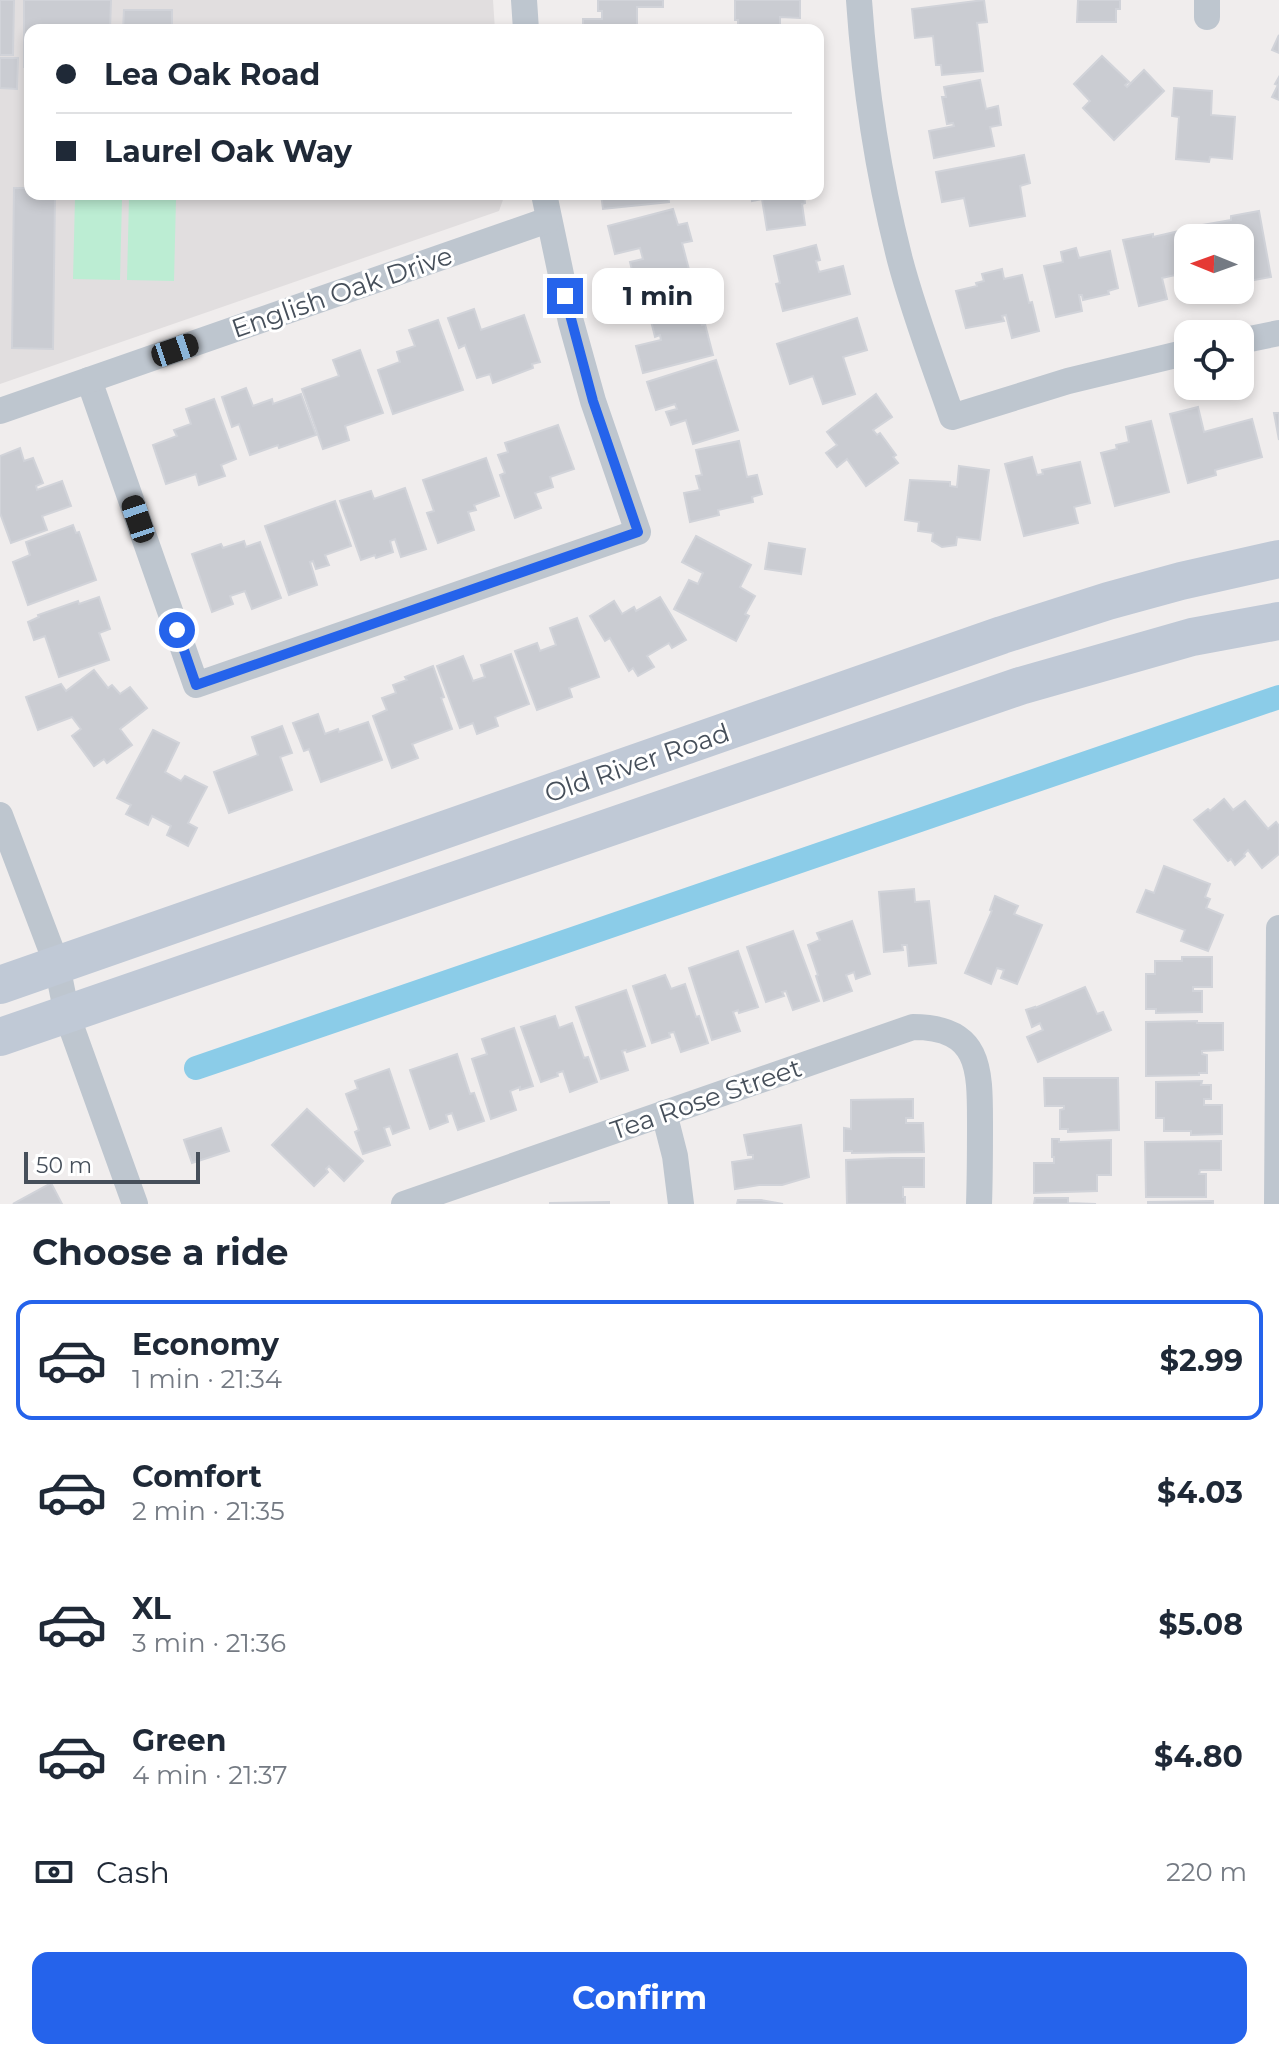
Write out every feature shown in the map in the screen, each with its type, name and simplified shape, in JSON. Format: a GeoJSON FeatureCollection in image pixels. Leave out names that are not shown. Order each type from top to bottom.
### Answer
{"type":"FeatureCollection","features":[{"type":"Feature","properties":{"kind":"main road","name":"Old River Road"},"geometry":{"type":"LineString","coordinates":[[0,985],[1002,635],[1166,585],[1279,559]]}},
{"type":"Feature","properties":{"kind":"main road","name":"Old River Road"},"geometry":{"type":"LineString","coordinates":[[0,1037],[1020,686],[1192,637],[1279,621]]}},
{"type":"Feature","properties":{"kind":"street"},"geometry":{"type":"LineString","coordinates":[[524,0],[526,24]]}},
{"type":"Feature","properties":{"kind":"street"},"geometry":{"type":"LineString","coordinates":[[859,0],[870,112],[881,176],[900,261],[952,417],[1068,381],[1174,355]]}},
{"type":"Feature","properties":{"kind":"street"},"geometry":{"type":"LineString","coordinates":[[89,380],[196,685],[638,532],[593,401],[571,322],[546,207]]}},
{"type":"Feature","properties":{"kind":"street","name":"English Oak Drive"},"geometry":{"type":"LineString","coordinates":[[0,411],[546,207]]}},
{"type":"Feature","properties":{"kind":"street"},"geometry":{"type":"LineString","coordinates":[[1254,338],[1279,333]]}},
{"type":"Feature","properties":{"kind":"street"},"geometry":{"type":"LineString","coordinates":[[0,815],[57,965],[67,1015],[135,1204]]}},
{"type":"Feature","properties":{"kind":"street"},"geometry":{"type":"LineString","coordinates":[[1277,1204],[1279,928]]}},
{"type":"Feature","properties":{"kind":"street","name":"Tea Rose Street"},"geometry":{"type":"LineString","coordinates":[[404,1204],[913,1027],[934,1027],[951,1033],[965,1044],[974,1058],[980,1084],[979,1204]]}},
{"type":"Feature","properties":{"kind":"street"},"geometry":{"type":"LineString","coordinates":[[664,1113],[675,1156],[681,1204]]}},
{"type":"Feature","properties":{"kind":"shaded area"},"geometry":{"type":"Polygon","coordinates":[[[0,0],[493,0],[495,24],[24,24],[24,200],[503,200],[499,211],[0,384],[0,0]]]}},
{"type":"Feature","properties":{"kind":"green space"},"geometry":{"type":"Polygon","coordinates":[[[75,200],[122,200],[120,280],[73,279],[75,200]]]}},
{"type":"Feature","properties":{"kind":"green space"},"geometry":{"type":"Polygon","coordinates":[[[129,200],[176,200],[174,281],[127,280],[129,200]]]}},
{"type":"Feature","properties":{"kind":"building"},"geometry":{"type":"Polygon","coordinates":[[[0,0],[14,0],[13,55],[0,55],[0,0]]]}},
{"type":"Feature","properties":{"kind":"building"},"geometry":{"type":"Polygon","coordinates":[[[24,0],[111,0],[110,24],[24,24],[24,0]]]}},
{"type":"Feature","properties":{"kind":"building"},"geometry":{"type":"Polygon","coordinates":[[[598,0],[663,0],[663,7],[637,7],[637,24],[583,24],[583,19],[602,19],[602,11],[598,11],[598,0]]]}},
{"type":"Feature","properties":{"kind":"building"},"geometry":{"type":"Polygon","coordinates":[[[735,0],[800,0],[800,18],[780,17],[780,24],[738,24],[735,20],[735,0]]]}},
{"type":"Feature","properties":{"kind":"building"},"geometry":{"type":"Polygon","coordinates":[[[984,0],[987,22],[977,23],[983,71],[942,75],[941,65],[936,65],[933,36],[915,38],[912,9],[984,0]]]}},
{"type":"Feature","properties":{"kind":"building"},"geometry":{"type":"Polygon","coordinates":[[[1078,0],[1120,0],[1116,22],[1077,22],[1078,0]]]}},
{"type":"Feature","properties":{"kind":"building"},"geometry":{"type":"Polygon","coordinates":[[[124,10],[172,10],[172,24],[123,24],[124,10]]]}},
{"type":"Feature","properties":{"kind":"building"},"geometry":{"type":"Polygon","coordinates":[[[1279,35],[1279,53],[1272,50],[1279,35]]]}},
{"type":"Feature","properties":{"kind":"building"},"geometry":{"type":"Polygon","coordinates":[[[1102,56],[1129,82],[1125,85],[1127,87],[1144,70],[1164,91],[1114,140],[1083,108],[1090,101],[1074,84],[1102,56]]]}},
{"type":"Feature","properties":{"kind":"building"},"geometry":{"type":"Polygon","coordinates":[[[0,58],[18,58],[17,89],[0,88],[0,58]]]}},
{"type":"Feature","properties":{"kind":"building"},"geometry":{"type":"Polygon","coordinates":[[[1279,77],[1279,100],[1272,97],[1279,77]]]}},
{"type":"Feature","properties":{"kind":"building"},"geometry":{"type":"Polygon","coordinates":[[[980,80],[986,109],[998,106],[1001,125],[990,127],[994,146],[934,158],[929,131],[954,126],[953,123],[947,124],[942,97],[946,97],[944,87],[980,80]]]}},
{"type":"Feature","properties":{"kind":"building"},"geometry":{"type":"Polygon","coordinates":[[[1174,88],[1212,91],[1211,115],[1235,117],[1232,159],[1210,157],[1209,162],[1176,159],[1179,117],[1172,116],[1174,88]]]}},
{"type":"Feature","properties":{"kind":"building"},"geometry":{"type":"Polygon","coordinates":[[[1024,155],[1030,183],[1020,186],[1025,216],[970,226],[964,198],[942,202],[936,172],[1024,155]]]}},
{"type":"Feature","properties":{"kind":"building"},"geometry":{"type":"Polygon","coordinates":[[[14,188],[24,188],[24,200],[55,200],[53,349],[12,348],[14,188]]]}},
{"type":"Feature","properties":{"kind":"building"},"geometry":{"type":"Polygon","coordinates":[[[602,200],[669,202],[603,209],[602,200]]]}},
{"type":"Feature","properties":{"kind":"building"},"geometry":{"type":"Polygon","coordinates":[[[762,200],[805,200],[802,204],[805,225],[767,230],[762,200]]]}},
{"type":"Feature","properties":{"kind":"building"},"geometry":{"type":"Polygon","coordinates":[[[673,209],[678,225],[687,223],[692,241],[682,243],[692,281],[638,294],[630,262],[643,259],[640,248],[615,254],[608,226],[673,209]]]}},
{"type":"Feature","properties":{"kind":"building"},"geometry":{"type":"Polygon","coordinates":[[[1259,211],[1271,277],[1254,280],[1254,224],[1208,224],[1231,220],[1231,216],[1259,211]]]}},
{"type":"Feature","properties":{"kind":"building"},"geometry":{"type":"Polygon","coordinates":[[[1174,232],[1174,275],[1162,278],[1167,299],[1139,306],[1123,240],[1153,234],[1153,237],[1174,232]]]}},
{"type":"Feature","properties":{"kind":"building"},"geometry":{"type":"Polygon","coordinates":[[[816,245],[819,272],[843,266],[850,294],[783,311],[776,284],[780,283],[774,256],[816,245]]]}},
{"type":"Feature","properties":{"kind":"building"},"geometry":{"type":"Polygon","coordinates":[[[1076,248],[1079,258],[1110,251],[1118,288],[1108,291],[1109,294],[1083,300],[1079,295],[1082,311],[1056,317],[1044,266],[1063,262],[1061,252],[1076,248]]]}},
{"type":"Feature","properties":{"kind":"building"},"geometry":{"type":"Polygon","coordinates":[[[1002,269],[1004,279],[1022,275],[1039,331],[1012,338],[1006,315],[1002,316],[1004,321],[966,328],[956,291],[977,286],[976,283],[984,281],[982,274],[1002,269]]]}},
{"type":"Feature","properties":{"kind":"building"},"geometry":{"type":"Polygon","coordinates":[[[692,288],[713,355],[643,373],[636,346],[661,340],[660,335],[655,337],[649,313],[653,312],[650,299],[692,288]]]}},
{"type":"Feature","properties":{"kind":"building"},"geometry":{"type":"Polygon","coordinates":[[[474,309],[481,330],[524,315],[540,362],[532,364],[533,368],[493,383],[490,374],[477,378],[465,345],[459,348],[448,318],[474,309]]]}},
{"type":"Feature","properties":{"kind":"building"},"geometry":{"type":"Polygon","coordinates":[[[857,318],[867,350],[843,357],[855,394],[823,404],[813,376],[790,384],[777,344],[857,318]]]}},
{"type":"Feature","properties":{"kind":"building"},"geometry":{"type":"Polygon","coordinates":[[[438,320],[463,390],[393,414],[378,370],[400,362],[397,352],[415,346],[409,330],[438,320]]]}},
{"type":"Feature","properties":{"kind":"building"},"geometry":{"type":"Polygon","coordinates":[[[360,350],[383,413],[345,426],[349,440],[323,449],[302,389],[339,376],[333,360],[360,350]]]}},
{"type":"Feature","properties":{"kind":"building"},"geometry":{"type":"Polygon","coordinates":[[[716,360],[738,430],[693,444],[686,420],[671,425],[666,412],[677,409],[675,404],[656,410],[647,382],[716,360]]]}},
{"type":"Feature","properties":{"kind":"building"},"geometry":{"type":"Polygon","coordinates":[[[246,388],[253,406],[272,399],[273,404],[301,394],[316,435],[250,455],[239,424],[232,427],[222,397],[246,388]]]}},
{"type":"Feature","properties":{"kind":"building"},"geometry":{"type":"Polygon","coordinates":[[[876,394],[892,417],[873,430],[877,435],[880,433],[896,455],[893,457],[898,463],[866,486],[847,459],[837,467],[826,453],[837,445],[827,432],[876,394]]]}},
{"type":"Feature","properties":{"kind":"building"},"geometry":{"type":"Polygon","coordinates":[[[214,399],[236,459],[221,465],[225,476],[199,485],[196,474],[166,484],[153,445],[177,436],[174,430],[191,424],[186,409],[214,399]]]}},
{"type":"Feature","properties":{"kind":"building"},"geometry":{"type":"Polygon","coordinates":[[[1198,407],[1204,432],[1252,419],[1262,457],[1215,470],[1216,475],[1188,483],[1170,414],[1198,407]]]}},
{"type":"Feature","properties":{"kind":"building"},"geometry":{"type":"Polygon","coordinates":[[[1274,413],[1279,413],[1279,440],[1274,413]]]}},
{"type":"Feature","properties":{"kind":"building"},"geometry":{"type":"Polygon","coordinates":[[[1151,421],[1169,492],[1115,506],[1101,453],[1129,442],[1126,427],[1151,421]]]}},
{"type":"Feature","properties":{"kind":"building"},"geometry":{"type":"Polygon","coordinates":[[[558,425],[574,469],[550,477],[553,487],[535,493],[541,508],[515,518],[500,475],[505,473],[498,455],[508,452],[505,443],[558,425]]]}},
{"type":"Feature","properties":{"kind":"building"},"geometry":{"type":"Polygon","coordinates":[[[739,441],[747,477],[757,475],[762,494],[752,497],[753,502],[718,510],[719,515],[690,522],[684,493],[700,490],[696,476],[702,475],[696,450],[739,441]]]}},
{"type":"Feature","properties":{"kind":"building"},"geometry":{"type":"Polygon","coordinates":[[[20,448],[24,461],[33,458],[43,483],[36,486],[37,490],[62,481],[71,506],[42,516],[47,530],[11,543],[0,513],[0,456],[20,448]]]}},
{"type":"Feature","properties":{"kind":"building"},"geometry":{"type":"Polygon","coordinates":[[[1032,457],[1037,475],[1043,474],[1042,470],[1080,462],[1090,503],[1074,507],[1078,523],[1024,536],[1005,464],[1032,457]]]}},
{"type":"Feature","properties":{"kind":"building"},"geometry":{"type":"Polygon","coordinates":[[[486,458],[499,496],[474,505],[476,510],[468,512],[474,530],[438,543],[427,513],[434,511],[423,480],[486,458]]]}},
{"type":"Feature","properties":{"kind":"building"},"geometry":{"type":"Polygon","coordinates":[[[959,466],[989,470],[980,540],[957,537],[956,545],[942,547],[932,541],[933,533],[918,531],[919,522],[905,520],[910,480],[950,482],[950,486],[957,487],[959,466]]]}},
{"type":"Feature","properties":{"kind":"building"},"geometry":{"type":"Polygon","coordinates":[[[405,488],[426,549],[401,557],[395,539],[390,541],[393,552],[361,560],[340,501],[371,491],[374,499],[405,488]]]}},
{"type":"Feature","properties":{"kind":"building"},"geometry":{"type":"Polygon","coordinates":[[[335,501],[351,546],[325,555],[329,565],[316,569],[313,561],[310,562],[317,585],[289,595],[265,526],[335,501]]]}},
{"type":"Feature","properties":{"kind":"building"},"geometry":{"type":"Polygon","coordinates":[[[73,525],[76,533],[79,532],[96,580],[28,605],[13,562],[30,555],[26,542],[73,525]]]}},
{"type":"Feature","properties":{"kind":"building"},"geometry":{"type":"Polygon","coordinates":[[[696,536],[751,565],[740,587],[755,596],[736,641],[674,609],[689,580],[698,584],[703,573],[682,562],[696,536]]]}},
{"type":"Feature","properties":{"kind":"building"},"geometry":{"type":"Polygon","coordinates":[[[244,541],[246,547],[260,542],[281,598],[252,609],[245,591],[230,596],[233,604],[212,612],[192,554],[221,544],[223,548],[244,541]]]}},
{"type":"Feature","properties":{"kind":"building"},"geometry":{"type":"Polygon","coordinates":[[[769,543],[805,549],[801,574],[765,569],[769,543]]]}},
{"type":"Feature","properties":{"kind":"building"},"geometry":{"type":"Polygon","coordinates":[[[99,597],[110,629],[99,633],[109,660],[59,677],[45,636],[34,640],[28,622],[38,615],[99,597]]]}},
{"type":"Feature","properties":{"kind":"building"},"geometry":{"type":"Polygon","coordinates":[[[660,597],[686,640],[672,648],[669,643],[647,656],[654,667],[638,676],[633,668],[629,671],[610,638],[605,641],[590,616],[614,601],[622,614],[634,607],[636,611],[660,597]]]}},
{"type":"Feature","properties":{"kind":"building"},"geometry":{"type":"Polygon","coordinates":[[[577,618],[599,677],[569,688],[572,697],[537,710],[515,651],[537,643],[540,651],[556,645],[550,628],[577,618]]]}},
{"type":"Feature","properties":{"kind":"building"},"geometry":{"type":"Polygon","coordinates":[[[511,654],[529,704],[495,717],[498,726],[477,734],[473,723],[460,728],[437,666],[463,656],[473,681],[485,677],[481,665],[511,654]]]}},
{"type":"Feature","properties":{"kind":"building"},"geometry":{"type":"Polygon","coordinates":[[[433,666],[452,729],[412,744],[418,758],[392,768],[373,716],[387,710],[382,698],[396,693],[393,685],[433,666]]]}},
{"type":"Feature","properties":{"kind":"building"},"geometry":{"type":"Polygon","coordinates":[[[94,670],[108,688],[112,685],[120,694],[130,687],[147,708],[120,729],[132,745],[107,763],[104,759],[94,766],[72,736],[81,729],[72,717],[38,730],[26,697],[61,684],[66,691],[94,670]]]}},
{"type":"Feature","properties":{"kind":"building"},"geometry":{"type":"Polygon","coordinates":[[[318,714],[325,734],[368,722],[382,760],[321,782],[309,749],[304,751],[293,723],[318,714]]]}},
{"type":"Feature","properties":{"kind":"building"},"geometry":{"type":"Polygon","coordinates":[[[282,726],[292,753],[280,757],[292,790],[229,813],[214,772],[258,755],[252,737],[282,726]]]}},
{"type":"Feature","properties":{"kind":"building"},"geometry":{"type":"Polygon","coordinates":[[[153,730],[179,743],[165,772],[181,781],[185,776],[207,787],[188,823],[197,828],[188,846],[167,835],[171,826],[152,816],[148,825],[126,814],[131,805],[117,798],[153,730]]]}},
{"type":"Feature","properties":{"kind":"building"},"geometry":{"type":"Polygon","coordinates":[[[1224,799],[1233,810],[1245,801],[1268,829],[1276,822],[1279,826],[1279,854],[1262,868],[1248,850],[1235,865],[1231,859],[1228,861],[1194,820],[1224,799]]]}},
{"type":"Feature","properties":{"kind":"building"},"geometry":{"type":"Polygon","coordinates":[[[1164,866],[1210,884],[1205,897],[1210,899],[1206,908],[1223,915],[1208,951],[1181,941],[1185,930],[1137,912],[1146,890],[1154,893],[1164,866]]]}},
{"type":"Feature","properties":{"kind":"building"},"geometry":{"type":"Polygon","coordinates":[[[914,889],[915,902],[929,901],[936,963],[909,966],[907,945],[902,945],[903,950],[884,952],[879,892],[914,889]]]}},
{"type":"Feature","properties":{"kind":"building"},"geometry":{"type":"Polygon","coordinates":[[[995,896],[1018,906],[1014,914],[1042,925],[1017,984],[1001,978],[1004,970],[997,968],[991,984],[965,973],[992,911],[995,896]]]}},
{"type":"Feature","properties":{"kind":"building"},"geometry":{"type":"Polygon","coordinates":[[[852,921],[870,974],[856,979],[854,972],[846,975],[852,991],[824,1001],[808,945],[820,940],[817,933],[852,921]]]}},
{"type":"Feature","properties":{"kind":"building"},"geometry":{"type":"Polygon","coordinates":[[[793,931],[819,1001],[793,1010],[786,991],[782,992],[784,996],[766,1002],[747,947],[793,931]]]}},
{"type":"Feature","properties":{"kind":"building"},"geometry":{"type":"Polygon","coordinates":[[[738,951],[758,1007],[733,1012],[740,1031],[712,1040],[689,968],[738,951]]]}},
{"type":"Feature","properties":{"kind":"building"},"geometry":{"type":"Polygon","coordinates":[[[1182,957],[1212,957],[1212,987],[1193,987],[1193,991],[1202,991],[1202,1012],[1156,1013],[1156,1009],[1146,1009],[1146,974],[1155,974],[1155,961],[1182,961],[1182,957]]]}},
{"type":"Feature","properties":{"kind":"building"},"geometry":{"type":"Polygon","coordinates":[[[665,975],[671,989],[685,984],[708,1043],[681,1052],[674,1032],[669,1033],[670,1037],[652,1043],[633,986],[665,975]]]}},
{"type":"Feature","properties":{"kind":"building"},"geometry":{"type":"Polygon","coordinates":[[[1085,987],[1097,1014],[1103,1012],[1111,1030],[1038,1062],[1027,1037],[1043,1030],[1040,1023],[1032,1027],[1026,1010],[1085,987]]]}},
{"type":"Feature","properties":{"kind":"building"},"geometry":{"type":"Polygon","coordinates":[[[626,990],[645,1046],[622,1051],[628,1070],[601,1079],[576,1007],[626,990]]]}},
{"type":"Feature","properties":{"kind":"building"},"geometry":{"type":"Polygon","coordinates":[[[555,1016],[559,1028],[572,1023],[584,1058],[588,1057],[597,1082],[570,1092],[563,1071],[541,1082],[521,1027],[555,1016]]]}},
{"type":"Feature","properties":{"kind":"building"},"geometry":{"type":"Polygon","coordinates":[[[1146,1022],[1223,1023],[1223,1050],[1202,1051],[1207,1055],[1207,1073],[1146,1076],[1146,1022]]]}},
{"type":"Feature","properties":{"kind":"building"},"geometry":{"type":"Polygon","coordinates":[[[514,1028],[533,1086],[510,1091],[516,1110],[491,1119],[472,1059],[487,1054],[482,1039],[514,1028]]]}},
{"type":"Feature","properties":{"kind":"building"},"geometry":{"type":"Polygon","coordinates":[[[457,1054],[470,1094],[474,1093],[484,1121],[458,1130],[452,1113],[446,1115],[448,1122],[430,1129],[410,1070],[457,1054]]]}},
{"type":"Feature","properties":{"kind":"building"},"geometry":{"type":"Polygon","coordinates":[[[389,1069],[409,1128],[393,1134],[390,1126],[384,1128],[390,1145],[363,1154],[355,1132],[359,1130],[346,1094],[358,1089],[355,1081],[389,1069]]]}},
{"type":"Feature","properties":{"kind":"building"},"geometry":{"type":"Polygon","coordinates":[[[1044,1078],[1118,1078],[1119,1130],[1068,1132],[1068,1129],[1060,1129],[1060,1110],[1064,1106],[1045,1106],[1044,1078]]]}},
{"type":"Feature","properties":{"kind":"building"},"geometry":{"type":"Polygon","coordinates":[[[1202,1081],[1201,1085],[1211,1085],[1211,1099],[1204,1099],[1204,1105],[1222,1105],[1222,1134],[1191,1135],[1191,1131],[1164,1131],[1164,1118],[1156,1118],[1156,1082],[1202,1081]]]}},
{"type":"Feature","properties":{"kind":"building"},"geometry":{"type":"Polygon","coordinates":[[[913,1099],[913,1118],[906,1118],[906,1123],[923,1123],[924,1152],[844,1151],[844,1128],[851,1129],[851,1100],[913,1099]]]}},
{"type":"Feature","properties":{"kind":"building"},"geometry":{"type":"Polygon","coordinates":[[[307,1109],[363,1161],[344,1181],[329,1166],[326,1169],[328,1172],[314,1186],[272,1145],[307,1109]]]}},
{"type":"Feature","properties":{"kind":"building"},"geometry":{"type":"Polygon","coordinates":[[[801,1125],[809,1177],[782,1185],[735,1189],[732,1162],[753,1159],[753,1155],[748,1155],[744,1135],[801,1125]]]}},
{"type":"Feature","properties":{"kind":"building"},"geometry":{"type":"Polygon","coordinates":[[[221,1128],[229,1151],[192,1163],[184,1140],[221,1128]]]}},
{"type":"Feature","properties":{"kind":"building"},"geometry":{"type":"Polygon","coordinates":[[[1052,1139],[1059,1139],[1059,1142],[1111,1140],[1111,1175],[1097,1175],[1097,1191],[1034,1193],[1034,1163],[1054,1163],[1052,1139]]]}},
{"type":"Feature","properties":{"kind":"building"},"geometry":{"type":"Polygon","coordinates":[[[1221,1141],[1221,1170],[1200,1170],[1199,1174],[1206,1174],[1206,1197],[1146,1197],[1145,1142],[1221,1141]]]}},
{"type":"Feature","properties":{"kind":"building"},"geometry":{"type":"Polygon","coordinates":[[[924,1158],[924,1187],[903,1187],[905,1204],[847,1204],[846,1160],[924,1158]]]}},
{"type":"Feature","properties":{"kind":"building"},"geometry":{"type":"Polygon","coordinates":[[[51,1183],[62,1204],[13,1204],[51,1183]]]}},
{"type":"Feature","properties":{"kind":"building"},"geometry":{"type":"Polygon","coordinates":[[[1035,1198],[1068,1198],[1068,1203],[1096,1204],[1034,1204],[1035,1198]]]}},
{"type":"Feature","properties":{"kind":"building"},"geometry":{"type":"Polygon","coordinates":[[[738,1200],[761,1200],[783,1204],[737,1204],[738,1200]]]}},
{"type":"Feature","properties":{"kind":"building"},"geometry":{"type":"Polygon","coordinates":[[[1213,1201],[1213,1204],[1148,1204],[1148,1202],[1213,1201]]]}},
{"type":"Feature","properties":{"kind":"building"},"geometry":{"type":"Polygon","coordinates":[[[550,1203],[609,1204],[550,1204],[550,1203]]]}},
{"type":"Feature","properties":{"kind":"waterway"},"geometry":{"type":"LineString","coordinates":[[196,1068],[1279,697]]}},
{"type":"Feature","properties":{"kind":"route"},"geometry":{"type":"LineString","coordinates":[[177,630],[196,685],[638,532],[593,401],[565,296]]}}]}
